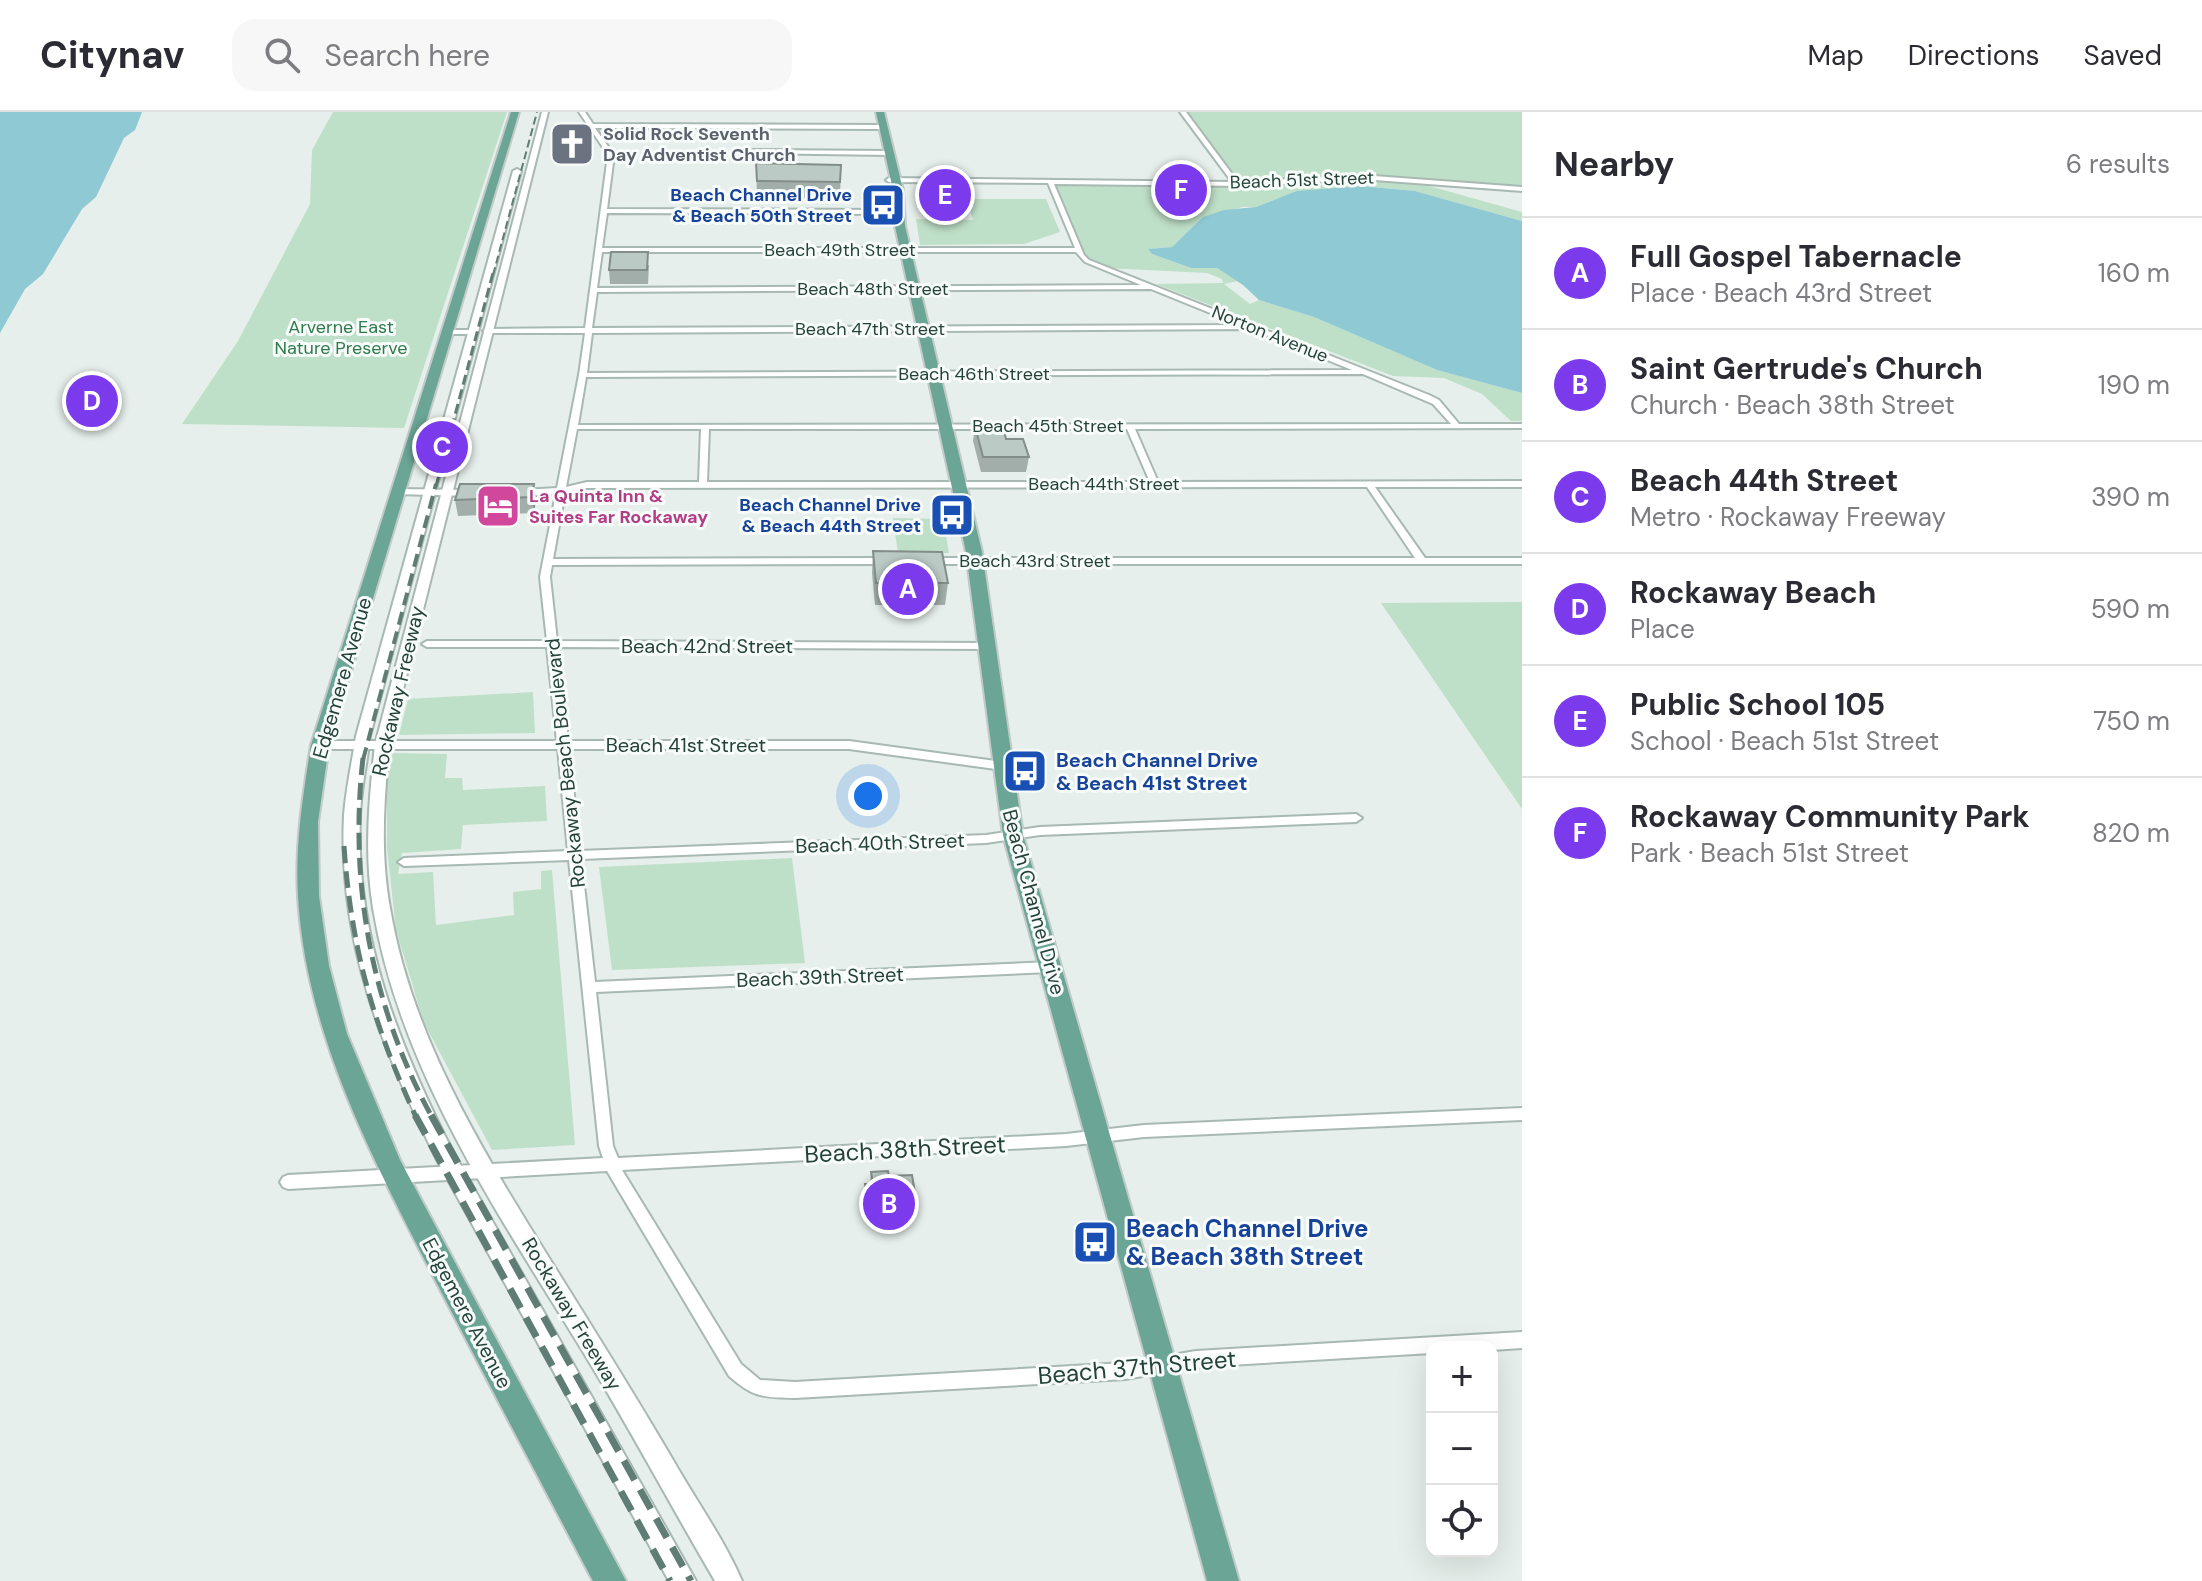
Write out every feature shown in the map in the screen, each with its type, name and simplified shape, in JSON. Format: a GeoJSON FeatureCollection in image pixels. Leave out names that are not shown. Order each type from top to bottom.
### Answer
{"type":"FeatureCollection","features":[{"type":"Feature","properties":{"kind":"main road","name":"Edgemere Avenue"},"geometry":{"type":"LineString","coordinates":[[515,112],[320,745],[308,859],[310,917],[317,961],[346,1071],[394,1176],[610,1581]]}},
{"type":"Feature","properties":{"kind":"main road","name":"Beach Channel Drive"},"geometry":{"type":"LineString","coordinates":[[873,112],[886,153],[976,561],[1013,835],[1223,1581]]}},
{"type":"Feature","properties":{"kind":"main road","name":"Beach Channel Drive"},"geometry":{"type":"LineString","coordinates":[[880,112],[880,127]]}},
{"type":"Feature","properties":{"kind":"street"},"geometry":{"type":"LineString","coordinates":[[530,123],[535,112]]}},
{"type":"Feature","properties":{"kind":"street","name":"Rockaway Freeway"},"geometry":{"type":"LineString","coordinates":[[545,112],[382,745],[375,794],[374,840],[378,883],[391,954],[414,1025],[483,1171],[595,1349],[729,1581]]}},
{"type":"Feature","properties":{"kind":"street","name":"Rockaway Beach Boulevard"},"geometry":{"type":"LineString","coordinates":[[582,112],[611,153],[583,375],[545,582],[606,1146],[611,1164],[719,1348],[735,1370],[752,1385]]}},
{"type":"Feature","properties":{"kind":"street"},"geometry":{"type":"LineString","coordinates":[[1183,112],[1236,183]]}},
{"type":"Feature","properties":{"kind":"street"},"geometry":{"type":"LineString","coordinates":[[593,126],[880,127]]}},
{"type":"Feature","properties":{"kind":"street"},"geometry":{"type":"LineString","coordinates":[[753,152],[886,153]]}},
{"type":"Feature","properties":{"kind":"street","name":"Rockaway Freeway"},"geometry":{"type":"LineString","coordinates":[[518,166],[361,744],[353,790],[350,853],[362,949],[372,990],[396,1057],[454,1172],[683,1581]]}},
{"type":"Feature","properties":{"kind":"street","name":"Beach 51st Street"},"geometry":{"type":"LineString","coordinates":[[892,180],[1236,183],[1361,177],[1522,189]]}},
{"type":"Feature","properties":{"kind":"street"},"geometry":{"type":"LineString","coordinates":[[1050,181],[1079,250]]}},
{"type":"Feature","properties":{"kind":"street"},"geometry":{"type":"LineString","coordinates":[[605,211],[898,212]]}},
{"type":"Feature","properties":{"kind":"street","name":"Beach 49th Street"},"geometry":{"type":"LineString","coordinates":[[600,250],[1079,250]]}},
{"type":"Feature","properties":{"kind":"street","name":"Norton Avenue"},"geometry":{"type":"LineString","coordinates":[[1079,250],[1090,262],[1434,401],[1457,426]]}},
{"type":"Feature","properties":{"kind":"street","name":"Beach 48th Street"},"geometry":{"type":"LineString","coordinates":[[594,290],[1152,287]]}},
{"type":"Feature","properties":{"kind":"street","name":"Beach 47th Street"},"geometry":{"type":"LineString","coordinates":[[487,331],[1252,327]]}},
{"type":"Feature","properties":{"kind":"street"},"geometry":{"type":"LineString","coordinates":[[448,332],[473,332]]}},
{"type":"Feature","properties":{"kind":"street","name":"Beach 46th Street"},"geometry":{"type":"LineString","coordinates":[[583,375],[1365,372]]}},
{"type":"Feature","properties":{"kind":"street"},"geometry":{"type":"LineString","coordinates":[[703,484],[705,426]]}},
{"type":"Feature","properties":{"kind":"street"},"geometry":{"type":"LineString","coordinates":[[1130,426],[1155,484]]}},
{"type":"Feature","properties":{"kind":"street","name":"Beach 45th Street"},"geometry":{"type":"LineString","coordinates":[[574,427],[1522,426]]}},
{"type":"Feature","properties":{"kind":"street"},"geometry":{"type":"LineString","coordinates":[[1369,484],[1422,561]]}},
{"type":"Feature","properties":{"kind":"street","name":"Beach 44th Street"},"geometry":{"type":"LineString","coordinates":[[508,493],[547,493],[587,485],[1522,484]]}},
{"type":"Feature","properties":{"kind":"street"},"geometry":{"type":"LineString","coordinates":[[398,492],[480,493]]}},
{"type":"Feature","properties":{"kind":"street"},"geometry":{"type":"LineString","coordinates":[[548,562],[900,561]]}},
{"type":"Feature","properties":{"kind":"street","name":"Beach 43rd Street"},"geometry":{"type":"LineString","coordinates":[[916,561],[1522,561]]}},
{"type":"Feature","properties":{"kind":"street","name":"Beach 42nd Street"},"geometry":{"type":"LineString","coordinates":[[427,644],[988,646]]}},
{"type":"Feature","properties":{"kind":"street","name":"Beach 41st Street"},"geometry":{"type":"LineString","coordinates":[[320,745],[858,745],[1003,766]]}},
{"type":"Feature","properties":{"kind":"street","name":"Beach 40th Street"},"geometry":{"type":"LineString","coordinates":[[404,862],[986,839],[1013,835],[1356,818]]}},
{"type":"Feature","properties":{"kind":"street","name":"Beach 39th Street"},"geometry":{"type":"LineString","coordinates":[[589,987],[1051,967]]}},
{"type":"Feature","properties":{"kind":"street","name":"Beach 38th Street"},"geometry":{"type":"LineString","coordinates":[[288,1182],[1099,1137],[1144,1131],[1522,1114]]}},
{"type":"Feature","properties":{"kind":"street","name":"Beach 37th Street"},"geometry":{"type":"LineString","coordinates":[[752,1385],[769,1390],[811,1390],[1125,1371],[1162,1363],[1522,1340]]}},
{"type":"Feature","properties":{"kind":"green space","name":"Arverne East Nature Preserve"},"geometry":{"type":"Polygon","coordinates":[[[333,112],[507,112],[404,428],[182,424],[238,341],[310,204],[312,150],[333,112]]]}},
{"type":"Feature","properties":{"kind":"green space"},"geometry":{"type":"Polygon","coordinates":[[[1183,112],[1522,112],[1522,189],[1408,180],[1522,212],[1522,221],[1415,191],[1361,186],[1279,198],[1256,207],[1243,207],[1203,217],[1172,247],[1149,249],[1152,254],[1191,268],[1217,268],[1238,281],[1224,284],[1250,304],[1259,300],[1314,317],[1437,370],[1522,393],[1522,421],[1511,421],[1482,394],[1444,378],[1393,376],[1156,284],[1223,283],[1222,279],[1207,273],[1105,268],[1084,259],[1050,181],[1235,183],[1183,112]]]}},
{"type":"Feature","properties":{"kind":"green space"},"geometry":{"type":"Polygon","coordinates":[[[967,199],[1046,199],[1060,232],[1024,244],[920,245],[916,219],[973,220],[967,199]]]}},
{"type":"Feature","properties":{"kind":"green space"},"geometry":{"type":"Polygon","coordinates":[[[893,518],[943,519],[949,553],[898,553],[893,518]]]}},
{"type":"Feature","properties":{"kind":"green space"},"geometry":{"type":"Polygon","coordinates":[[[1522,602],[1522,809],[1381,603],[1522,602]]]}},
{"type":"Feature","properties":{"kind":"green space"},"geometry":{"type":"Polygon","coordinates":[[[533,692],[535,733],[399,735],[408,699],[533,692]]]}},
{"type":"Feature","properties":{"kind":"green space"},"geometry":{"type":"Polygon","coordinates":[[[391,753],[447,754],[445,778],[462,778],[463,790],[545,786],[547,821],[463,825],[461,849],[402,853],[398,874],[433,872],[436,925],[514,915],[513,892],[541,889],[541,871],[552,870],[575,1145],[492,1150],[424,1023],[396,930],[387,848],[387,777],[391,753]]]}},
{"type":"Feature","properties":{"kind":"green space"},"geometry":{"type":"Polygon","coordinates":[[[792,858],[805,963],[612,970],[599,867],[792,858]]]}},
{"type":"Feature","properties":{"kind":"water"},"geometry":{"type":"Polygon","coordinates":[[[0,112],[142,112],[135,130],[124,138],[96,197],[82,209],[43,274],[25,289],[0,333],[0,112]]]}},
{"type":"Feature","properties":{"kind":"water"},"geometry":{"type":"Polygon","coordinates":[[[1361,186],[1415,191],[1522,221],[1522,393],[1437,370],[1314,317],[1259,300],[1217,268],[1191,268],[1152,254],[1148,249],[1172,247],[1203,217],[1224,210],[1256,207],[1297,191],[1361,186]]]}},
{"type":"Feature","properties":{"kind":"building"},"geometry":{"type":"Polygon","coordinates":[[[756,163],[841,165],[840,182],[757,181],[756,163]]]}},
{"type":"Feature","properties":{"kind":"building"},"geometry":{"type":"Polygon","coordinates":[[[611,252],[648,252],[647,270],[609,270],[611,252]]]}},
{"type":"Feature","properties":{"kind":"building"},"geometry":{"type":"Polygon","coordinates":[[[975,426],[1003,427],[1006,439],[1023,439],[1029,457],[983,457],[975,426]]]}},
{"type":"Feature","properties":{"kind":"building"},"geometry":{"type":"Polygon","coordinates":[[[460,484],[534,484],[532,497],[455,500],[460,484]]]}},
{"type":"Feature","properties":{"kind":"building"},"geometry":{"type":"Polygon","coordinates":[[[873,551],[942,552],[948,583],[876,583],[873,551]]]}},
{"type":"Feature","properties":{"kind":"building"},"geometry":{"type":"Polygon","coordinates":[[[888,1171],[889,1176],[912,1175],[917,1205],[876,1207],[876,1202],[867,1203],[865,1184],[873,1184],[871,1172],[888,1171]]]}},
{"type":"Feature","properties":{"kind":"railway"},"geometry":{"type":"LineString","coordinates":[[493,275],[537,112]]}},
{"type":"Feature","properties":{"kind":"railway"},"geometry":{"type":"LineString","coordinates":[[436,486],[493,273]]}},
{"type":"Feature","properties":{"kind":"railway"},"geometry":{"type":"LineString","coordinates":[[363,760],[436,484]]}},
{"type":"Feature","properties":{"kind":"railway"},"geometry":{"type":"LineString","coordinates":[[363,758],[359,851],[369,943],[394,1032],[431,1115]]}},
{"type":"Feature","properties":{"kind":"railway"},"geometry":{"type":"LineString","coordinates":[[344,846],[352,918],[366,985],[388,1050],[416,1116]]}},
{"type":"Feature","properties":{"kind":"railway"},"geometry":{"type":"LineString","coordinates":[[431,1115],[691,1581]]}},
{"type":"Feature","properties":{"kind":"railway"},"geometry":{"type":"LineString","coordinates":[[416,1116],[670,1581]]}},
{"type":"Feature","properties":{"kind":"place","name":"Solid Rock Seventh Day Adventist Church"},"geometry":{"type":"Point","coordinates":[572,144]}},
{"type":"Feature","properties":{"kind":"place","name":"Rockaway Community Park"},"geometry":{"type":"Point","coordinates":[1181,190]}},
{"type":"Feature","properties":{"kind":"place","name":"Public School 105"},"geometry":{"type":"Point","coordinates":[945,195]}},
{"type":"Feature","properties":{"kind":"place","name":"Beach Channel Drive & Beach 50th Street"},"geometry":{"type":"Point","coordinates":[883,205]}},
{"type":"Feature","properties":{"kind":"place","name":"Rockaway Beach"},"geometry":{"type":"Point","coordinates":[92,401]}},
{"type":"Feature","properties":{"kind":"place","name":"Beach 44th Street"},"geometry":{"type":"Point","coordinates":[442,447]}},
{"type":"Feature","properties":{"kind":"place","name":"La Quinta Inn & Suites Far Rockaway"},"geometry":{"type":"Point","coordinates":[498,506]}},
{"type":"Feature","properties":{"kind":"place","name":"Beach Channel Drive & Beach 44th Street"},"geometry":{"type":"Point","coordinates":[952,515]}},
{"type":"Feature","properties":{"kind":"place","name":"Full Gospel Tabernacle"},"geometry":{"type":"Point","coordinates":[908,589]}},
{"type":"Feature","properties":{"kind":"place","name":"Beach Channel Drive & Beach 41st Street"},"geometry":{"type":"Point","coordinates":[1025,771]}},
{"type":"Feature","properties":{"kind":"place","name":"Saint Gertrude's Church"},"geometry":{"type":"Point","coordinates":[889,1204]}},
{"type":"Feature","properties":{"kind":"place","name":"Beach Channel Drive & Beach 38th Street"},"geometry":{"type":"Point","coordinates":[1095,1242]}}]}
